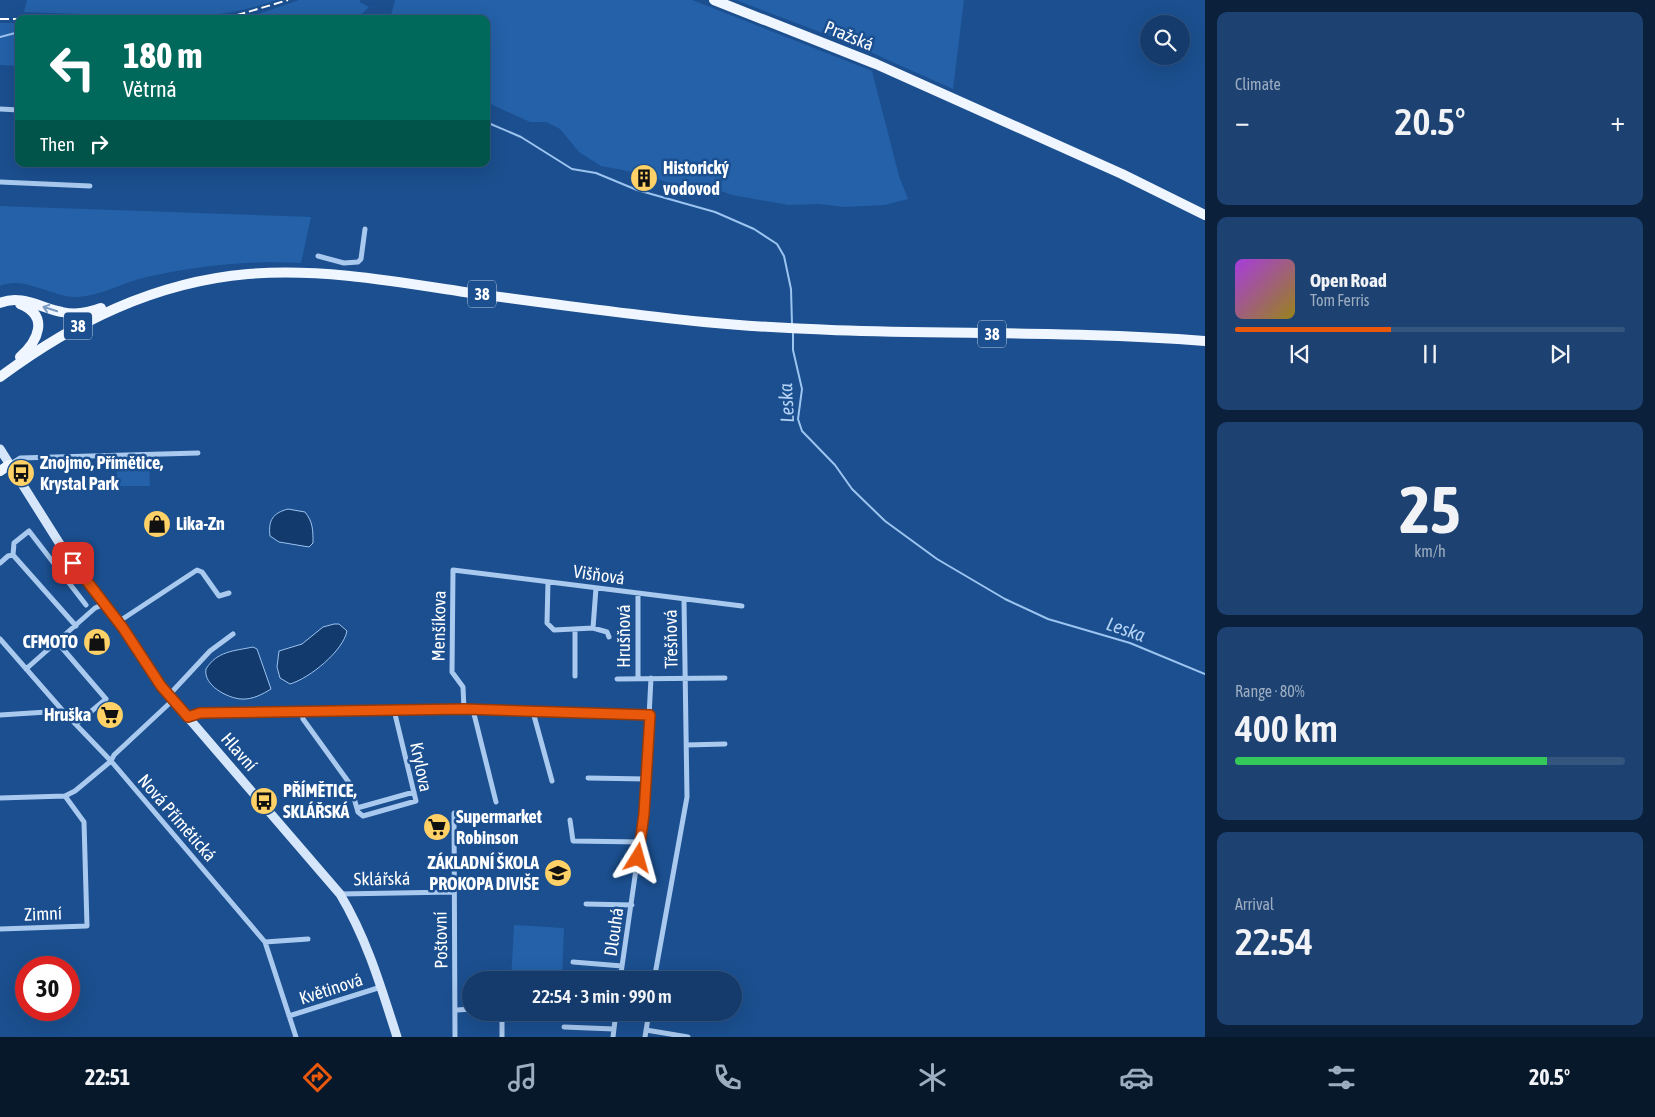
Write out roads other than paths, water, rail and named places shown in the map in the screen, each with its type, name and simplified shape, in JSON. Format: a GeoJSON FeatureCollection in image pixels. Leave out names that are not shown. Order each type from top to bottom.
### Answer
{"type":"FeatureCollection","features":[{"type":"Feature","properties":{"kind":"main road","name":"Pražská"},"geometry":{"type":"LineString","coordinates":[[714,0],[876,64],[1139,182],[1205,215]]}},
{"type":"Feature","properties":{"kind":"main road","name":"38"},"geometry":{"type":"LineString","coordinates":[[0,377],[49,343],[88,320],[122,305],[164,290],[194,283],[247,274],[289,272],[394,281],[626,314],[810,330],[1205,341]]}},
{"type":"Feature","properties":{"kind":"main road"},"geometry":{"type":"LineString","coordinates":[[0,303],[18,300],[74,314],[94,310],[141,293],[164,290]]}},
{"type":"Feature","properties":{"kind":"main road"},"geometry":{"type":"LineString","coordinates":[[0,308],[12,303],[26,306],[36,316],[38,324],[37,336],[32,344],[0,371]]}},
{"type":"Feature","properties":{"kind":"main road","name":"Hlavní"},"geometry":{"type":"LineString","coordinates":[[0,449],[63,549],[171,697],[340,894],[357,922],[397,1037]]}},
{"type":"Feature","properties":{"kind":"main road"},"geometry":{"type":"LineString","coordinates":[[0,471],[9,465]]}},
{"type":"Feature","properties":{"kind":"street"},"geometry":{"type":"LineString","coordinates":[[0,109],[15,110]]}},
{"type":"Feature","properties":{"kind":"street"},"geometry":{"type":"LineString","coordinates":[[0,182],[90,186]]}},
{"type":"Feature","properties":{"kind":"street"},"geometry":{"type":"LineString","coordinates":[[318,256],[344,263],[358,262],[361,258],[365,229]]}},
{"type":"Feature","properties":{"kind":"street"},"geometry":{"type":"LineString","coordinates":[[9,465],[20,458],[198,453]]}},
{"type":"Feature","properties":{"kind":"street"},"geometry":{"type":"LineString","coordinates":[[76,626],[13,555],[14,542],[29,531],[86,605]]}},
{"type":"Feature","properties":{"kind":"street"},"geometry":{"type":"LineString","coordinates":[[0,563],[8,556],[13,555]]}},
{"type":"Feature","properties":{"kind":"street"},"geometry":{"type":"LineString","coordinates":[[118,622],[196,570],[202,572],[219,596],[229,594]]}},
{"type":"Feature","properties":{"kind":"street","name":"Višňová"},"geometry":{"type":"LineString","coordinates":[[453,570],[742,606]]}},
{"type":"Feature","properties":{"kind":"street","name":"Menšíkova"},"geometry":{"type":"LineString","coordinates":[[453,570],[452,672],[463,687],[464,709]]}},
{"type":"Feature","properties":{"kind":"street"},"geometry":{"type":"LineString","coordinates":[[548,582],[548,626],[554,630],[575,631],[593,628],[607,632],[609,637]]}},
{"type":"Feature","properties":{"kind":"street"},"geometry":{"type":"LineString","coordinates":[[593,628],[596,588]]}},
{"type":"Feature","properties":{"kind":"street","name":"Hrušňová"},"geometry":{"type":"LineString","coordinates":[[638,594],[638,679]]}},
{"type":"Feature","properties":{"kind":"street","name":"Třešňová"},"geometry":{"type":"LineString","coordinates":[[655,971],[687,797],[684,600]]}},
{"type":"Feature","properties":{"kind":"street"},"geometry":{"type":"LineString","coordinates":[[26,669],[96,608],[104,604]]}},
{"type":"Feature","properties":{"kind":"street"},"geometry":{"type":"LineString","coordinates":[[575,631],[575,676]]}},
{"type":"Feature","properties":{"kind":"street"},"geometry":{"type":"LineString","coordinates":[[0,798],[65,796],[75,791],[111,761],[114,755],[171,697],[210,651],[232,634]]}},
{"type":"Feature","properties":{"kind":"street","name":"Nová Přímětická"},"geometry":{"type":"LineString","coordinates":[[0,638],[63,711],[111,761],[265,942],[296,1037]]}},
{"type":"Feature","properties":{"kind":"street"},"geometry":{"type":"LineString","coordinates":[[57,642],[106,699],[76,724]]}},
{"type":"Feature","properties":{"kind":"street","name":"Dlouhá"},"geometry":{"type":"LineString","coordinates":[[621,971],[640,842],[646,779],[651,678]]}},
{"type":"Feature","properties":{"kind":"street","name":"Hrušňová"},"geometry":{"type":"LineString","coordinates":[[617,679],[686,678]]}},
{"type":"Feature","properties":{"kind":"street","name":"Třešňová"},"geometry":{"type":"LineString","coordinates":[[686,678],[725,678]]}},
{"type":"Feature","properties":{"kind":"street"},"geometry":{"type":"LineString","coordinates":[[188,717],[200,713],[302,710],[464,709],[650,715]]}},
{"type":"Feature","properties":{"kind":"street"},"geometry":{"type":"LineString","coordinates":[[302,710],[302,718],[350,784],[357,808],[414,792]]}},
{"type":"Feature","properties":{"kind":"street","name":"Krylova"},"geometry":{"type":"LineString","coordinates":[[357,808],[364,816],[416,801],[394,710]]}},
{"type":"Feature","properties":{"kind":"street"},"geometry":{"type":"LineString","coordinates":[[472,710],[496,802]]}},
{"type":"Feature","properties":{"kind":"street"},"geometry":{"type":"LineString","coordinates":[[0,714],[63,711]]}},
{"type":"Feature","properties":{"kind":"street"},"geometry":{"type":"LineString","coordinates":[[534,712],[552,781]]}},
{"type":"Feature","properties":{"kind":"street"},"geometry":{"type":"LineString","coordinates":[[686,745],[725,744]]}},
{"type":"Feature","properties":{"kind":"street"},"geometry":{"type":"LineString","coordinates":[[588,778],[646,779]]}},
{"type":"Feature","properties":{"kind":"street","name":"Zimní"},"geometry":{"type":"LineString","coordinates":[[0,929],[87,926],[84,822],[65,796]]}},
{"type":"Feature","properties":{"kind":"street","name":"Poštovní"},"geometry":{"type":"LineString","coordinates":[[454,813],[457,1010],[455,1037]]}},
{"type":"Feature","properties":{"kind":"street"},"geometry":{"type":"LineString","coordinates":[[570,820],[573,841],[640,842]]}},
{"type":"Feature","properties":{"kind":"street","name":"Sklářská"},"geometry":{"type":"LineString","coordinates":[[340,894],[454,892]]}},
{"type":"Feature","properties":{"kind":"street"},"geometry":{"type":"LineString","coordinates":[[586,904],[632,905]]}},
{"type":"Feature","properties":{"kind":"street"},"geometry":{"type":"LineString","coordinates":[[265,942],[308,939]]}},
{"type":"Feature","properties":{"kind":"street"},"geometry":{"type":"LineString","coordinates":[[573,962],[622,966]]}},
{"type":"Feature","properties":{"kind":"street","name":"Květinová"},"geometry":{"type":"LineString","coordinates":[[289,1016],[381,987]]}},
{"type":"Feature","properties":{"kind":"street"},"geometry":{"type":"LineString","coordinates":[[457,1010],[462,1010]]}},
{"type":"Feature","properties":{"kind":"street"},"geometry":{"type":"LineString","coordinates":[[502,1021],[502,1037]]}},
{"type":"Feature","properties":{"kind":"street"},"geometry":{"type":"LineString","coordinates":[[613,1037],[615,1021]]}},
{"type":"Feature","properties":{"kind":"street"},"geometry":{"type":"LineString","coordinates":[[644,1037],[648,1021]]}},
{"type":"Feature","properties":{"kind":"street"},"geometry":{"type":"LineString","coordinates":[[564,1027],[614,1028]]}},
{"type":"Feature","properties":{"kind":"street"},"geometry":{"type":"LineString","coordinates":[[646,1030],[688,1037]]}},
{"type":"Feature","properties":{"kind":"waterway","name":"Leska"},"geometry":{"type":"LineString","coordinates":[[0,37],[15,33]]}},
{"type":"Feature","properties":{"kind":"waterway","name":"Leska"},"geometry":{"type":"LineString","coordinates":[[490,124],[521,137],[572,169],[596,173],[637,190],[715,212],[754,229],[777,244],[784,256],[791,289],[792,324]]}},
{"type":"Feature","properties":{"kind":"waterway","name":"Leska"},"geometry":{"type":"LineString","coordinates":[[793,331],[793,350],[802,389],[798,419],[802,431],[835,465],[852,489],[885,521],[937,559],[1005,599],[1048,619],[1130,643],[1205,674]]}},
{"type":"Feature","properties":{"kind":"railway"},"geometry":{"type":"LineString","coordinates":[[237,15],[288,0]]}},
{"type":"Feature","properties":{"kind":"railway"},"geometry":{"type":"LineString","coordinates":[[0,19],[15,19]]}},
{"type":"Feature","properties":{"kind":"place","name":"Historický vodovod"},"geometry":{"type":"Point","coordinates":[644,178]}},
{"type":"Feature","properties":{"kind":"place","name":"Znojmo, Přímětice, Krystal Park"},"geometry":{"type":"Point","coordinates":[21,473]}},
{"type":"Feature","properties":{"kind":"place","name":"Lika-Zn"},"geometry":{"type":"Point","coordinates":[157,524]}},
{"type":"Feature","properties":{"kind":"place","name":"CFMOTO"},"geometry":{"type":"Point","coordinates":[97,642]}},
{"type":"Feature","properties":{"kind":"place","name":"Hruška"},"geometry":{"type":"Point","coordinates":[110,715]}},
{"type":"Feature","properties":{"kind":"place","name":"PŘÍMĚTICE, SKLÁŘSKÁ"},"geometry":{"type":"Point","coordinates":[264,801]}},
{"type":"Feature","properties":{"kind":"place","name":"Supermarket Robinson"},"geometry":{"type":"Point","coordinates":[437,827]}},
{"type":"Feature","properties":{"kind":"place","name":"ZÁKLADNÍ ŠKOLA PROKOPA DIVIŠE"},"geometry":{"type":"Point","coordinates":[558,873]}}]}
